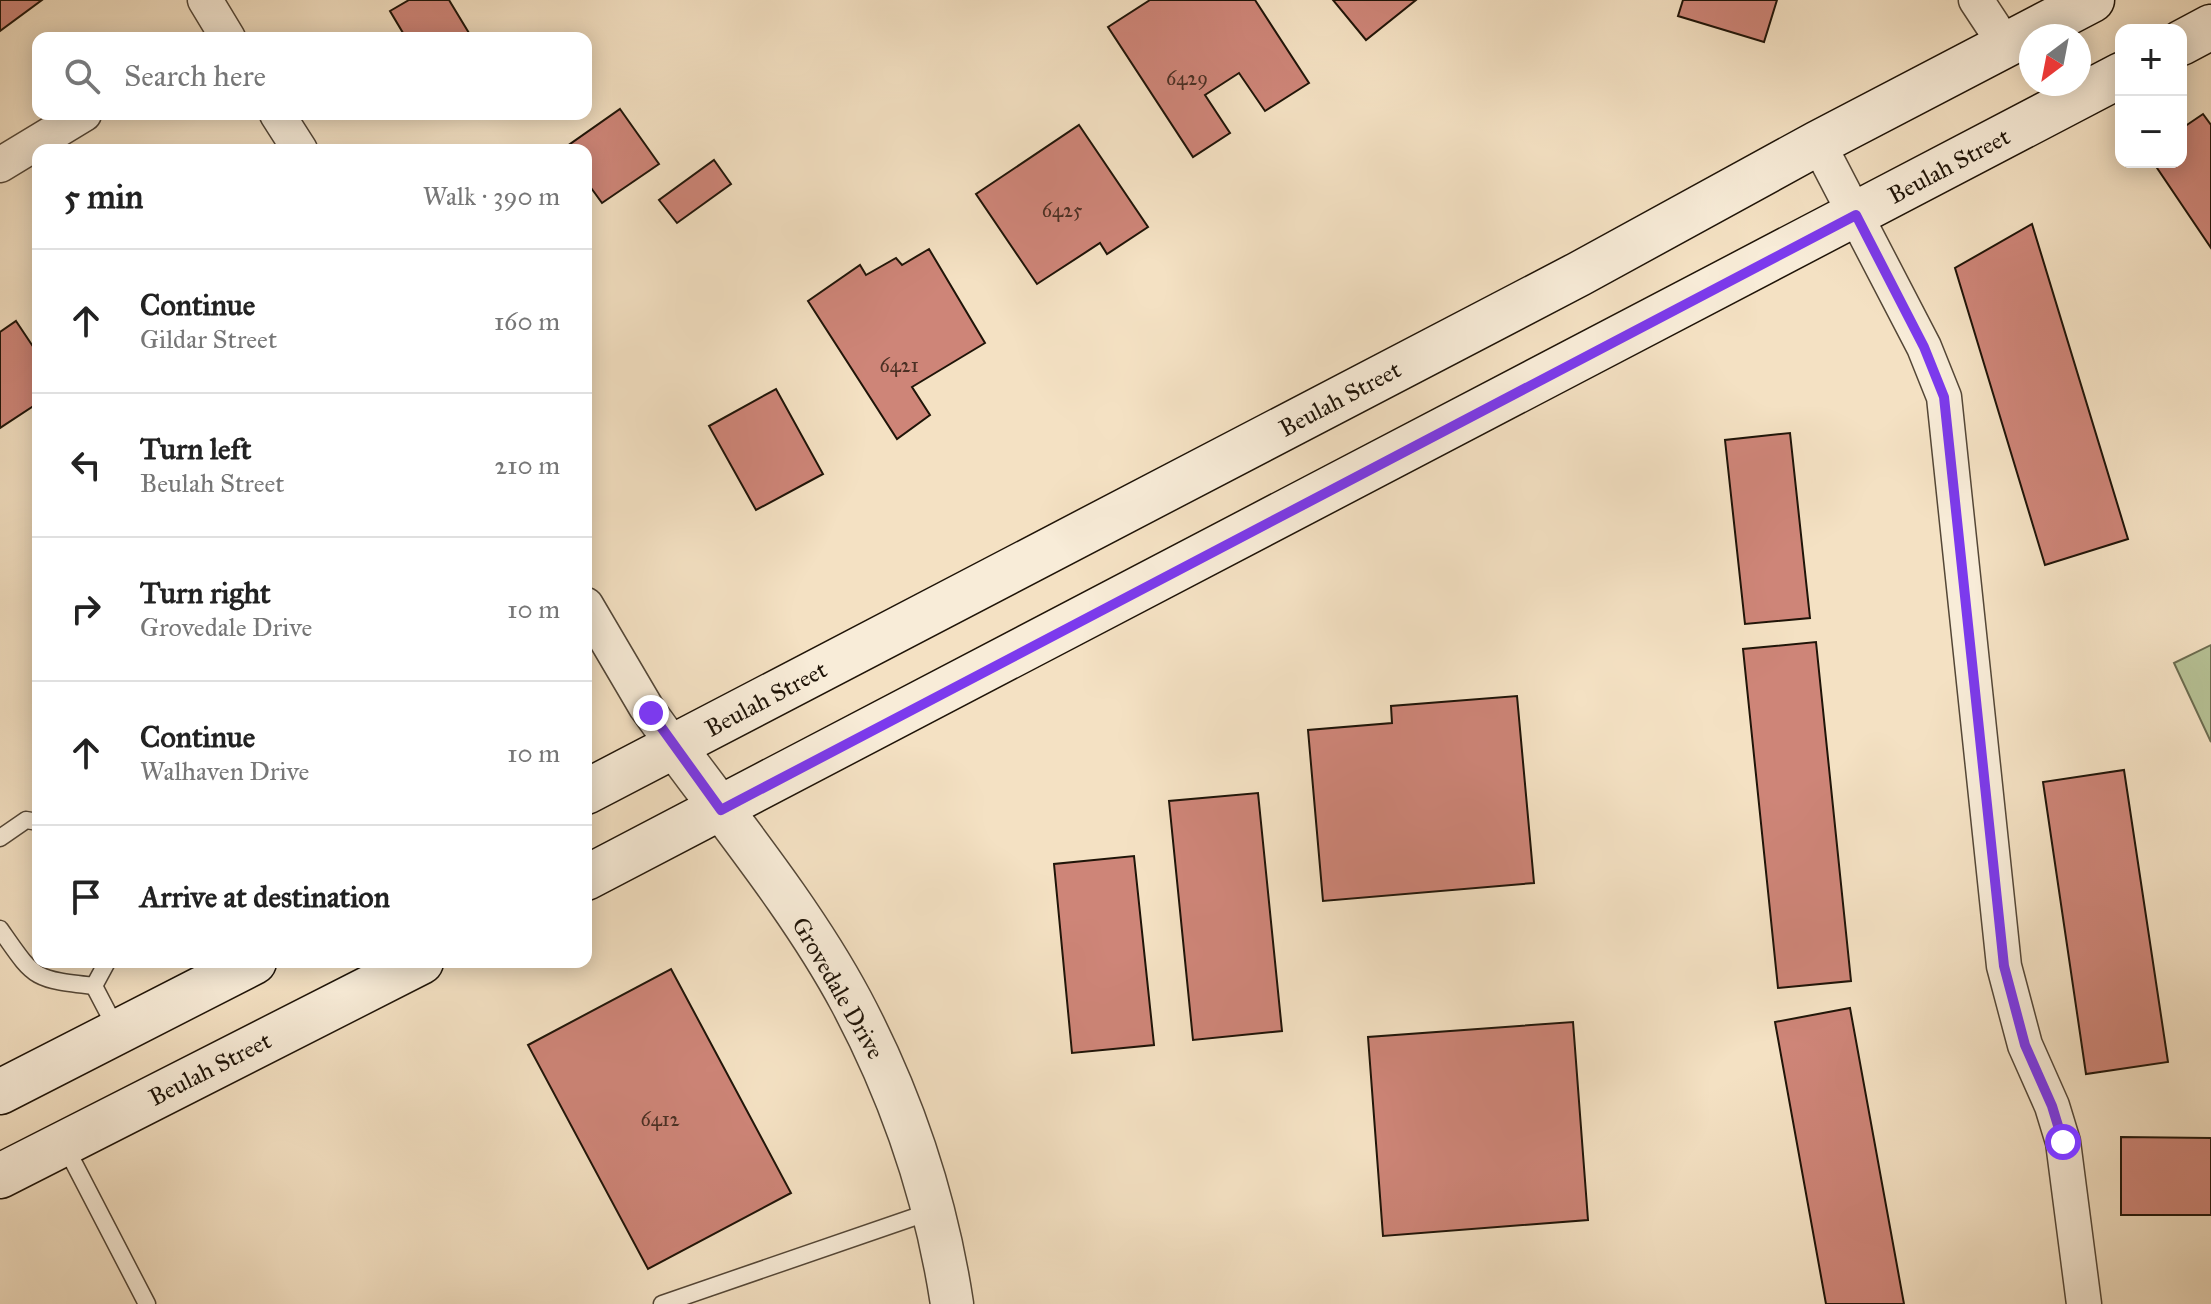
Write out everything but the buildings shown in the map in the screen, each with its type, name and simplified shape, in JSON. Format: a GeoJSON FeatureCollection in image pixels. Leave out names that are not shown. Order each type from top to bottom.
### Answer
{"type":"FeatureCollection","features":[{"type":"Feature","properties":{"kind":"main road","name":"Beulah Street"},"geometry":{"type":"LineString","coordinates":[[592,789],[1579,274],[1818,143],[2092,0]]}},
{"type":"Feature","properties":{"kind":"main road"},"geometry":{"type":"LineString","coordinates":[[2187,40],[2211,27]]}},
{"type":"Feature","properties":{"kind":"main road","name":"Beulah Street"},"geometry":{"type":"LineString","coordinates":[[592,875],[2115,78]]}},
{"type":"Feature","properties":{"kind":"main road"},"geometry":{"type":"LineString","coordinates":[[0,1092],[242,968]]}},
{"type":"Feature","properties":{"kind":"main road","name":"Beulah Street"},"geometry":{"type":"LineString","coordinates":[[0,1176],[409,968]]}},
{"type":"Feature","properties":{"kind":"street"},"geometry":{"type":"LineString","coordinates":[[205,0],[221,32]]}},
{"type":"Feature","properties":{"kind":"street"},"geometry":{"type":"LineString","coordinates":[[1976,0],[2005,44]]}},
{"type":"Feature","properties":{"kind":"street"},"geometry":{"type":"LineString","coordinates":[[35,144],[74,120]]}},
{"type":"Feature","properties":{"kind":"street"},"geometry":{"type":"LineString","coordinates":[[281,120],[296,144]]}},
{"type":"Feature","properties":{"kind":"street"},"geometry":{"type":"LineString","coordinates":[[1818,143],[1924,347],[1944,397],[2004,966],[2025,1045],[2052,1106],[2063,1142],[2084,1304]]}},
{"type":"Feature","properties":{"kind":"street"},"geometry":{"type":"LineString","coordinates":[[0,165],[32,146]]}},
{"type":"Feature","properties":{"kind":"street"},"geometry":{"type":"LineString","coordinates":[[592,615],[646,707],[675,747]]}},
{"type":"Feature","properties":{"kind":"street","name":"Grovedale Drive"},"geometry":{"type":"LineString","coordinates":[[675,747],[769,875],[849,998],[887,1072],[933,1211],[952,1304]]}},
{"type":"Feature","properties":{"kind":"lane"},"geometry":{"type":"LineString","coordinates":[[0,838],[26,820],[32,821]]}},
{"type":"Feature","properties":{"kind":"lane"},"geometry":{"type":"LineString","coordinates":[[0,929],[31,973],[55,982],[94,986]]}},
{"type":"Feature","properties":{"kind":"lane"},"geometry":{"type":"LineString","coordinates":[[94,986],[104,968]]}},
{"type":"Feature","properties":{"kind":"lane"},"geometry":{"type":"LineString","coordinates":[[94,986],[118,1032]]}},
{"type":"Feature","properties":{"kind":"lane"},"geometry":{"type":"LineString","coordinates":[[63,1144],[147,1304]]}},
{"type":"Feature","properties":{"kind":"lane"},"geometry":{"type":"LineString","coordinates":[[662,1304],[933,1211]]}},
{"type":"Feature","properties":{"kind":"green space"},"geometry":{"type":"Polygon","coordinates":[[[2211,645],[2211,742],[2174,663],[2211,645]]]}},
{"type":"Feature","properties":{"kind":"route"},"geometry":{"type":"LineString","coordinates":[[651,713],[721,810],[1856,215],[1924,347],[1944,397],[2004,966],[2025,1045],[2052,1106],[2063,1142]]}}]}
